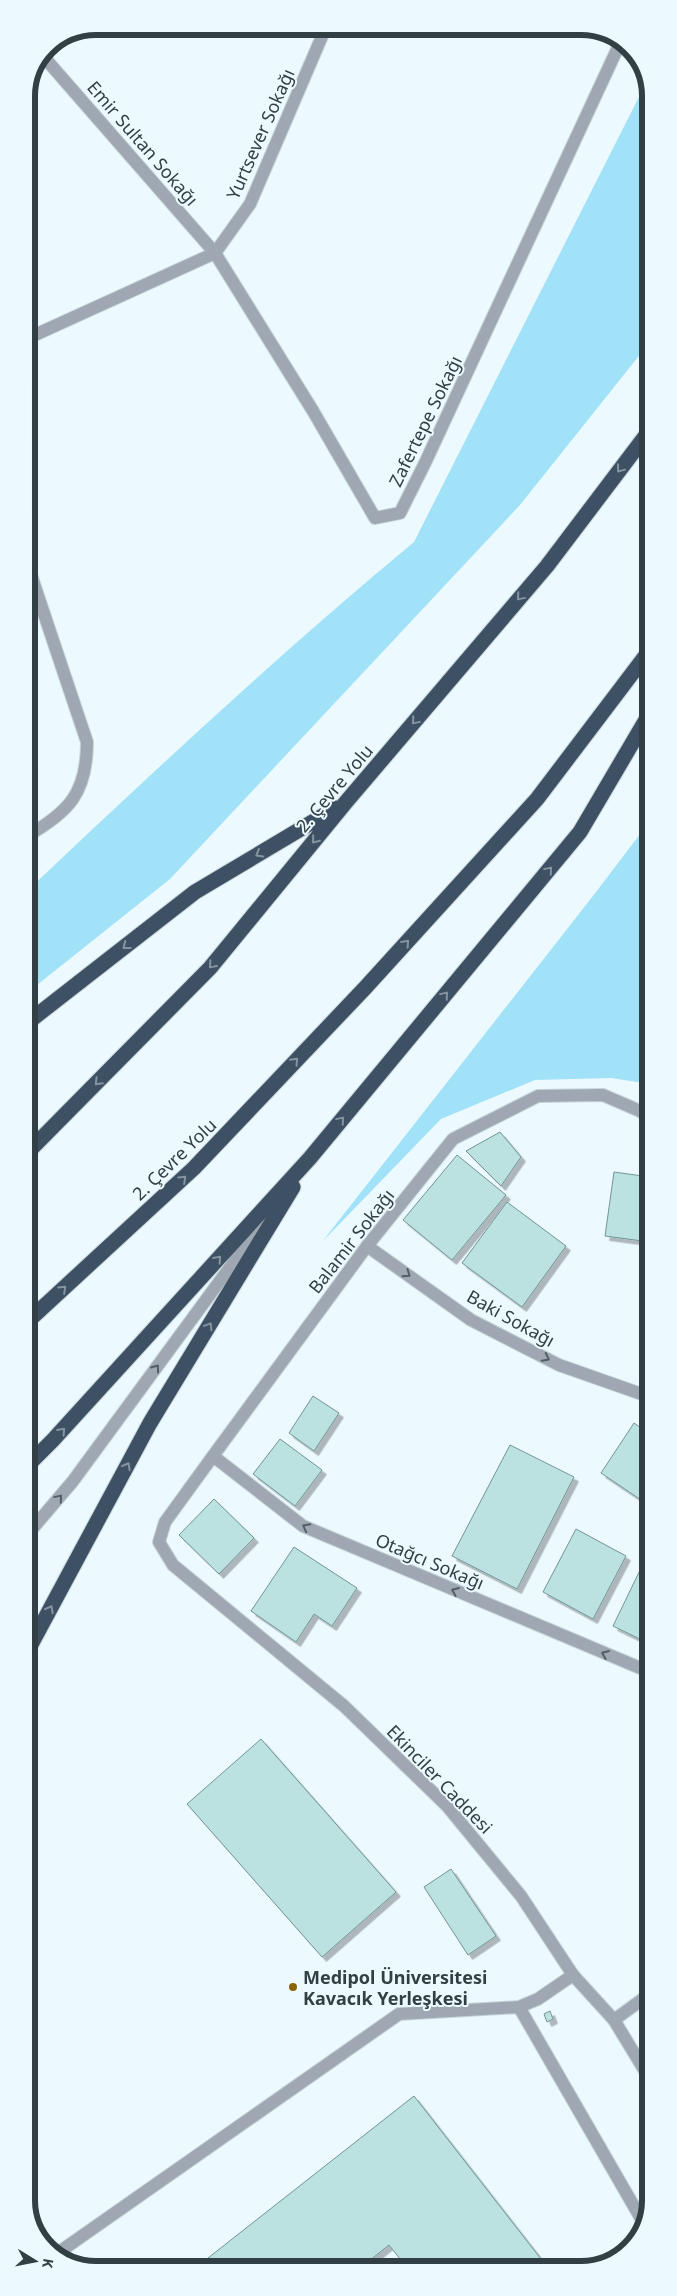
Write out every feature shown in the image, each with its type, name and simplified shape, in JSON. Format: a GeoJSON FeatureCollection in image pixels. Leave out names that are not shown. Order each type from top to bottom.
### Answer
{"type":"FeatureCollection","features":[{"type":"Feature","properties":{"kind":"highway","name":"2. Çevre Yolu"},"geometry":{"type":"LineString","coordinates":[[35,1145],[210,968],[346,802],[547,566],[642,441]]}},
{"type":"Feature","properties":{"kind":"highway","name":"2. Çevre Yolu"},"geometry":{"type":"LineString","coordinates":[[35,1315],[194,1168],[365,988],[537,799],[642,661]]}},
{"type":"Feature","properties":{"kind":"highway"},"geometry":{"type":"LineString","coordinates":[[35,1458],[310,1158],[580,832],[642,727]]}},
{"type":"Feature","properties":{"kind":"highway"},"geometry":{"type":"LineString","coordinates":[[35,1017],[195,892],[346,802]]}},
{"type":"Feature","properties":{"kind":"highway"},"geometry":{"type":"LineString","coordinates":[[35,1637],[150,1423],[310,1158]]}},
{"type":"Feature","properties":{"kind":"street","name":"Yurtsever Sokağı"},"geometry":{"type":"LineString","coordinates":[[35,335],[215,253],[250,204],[322,35]]}},
{"type":"Feature","properties":{"kind":"street","name":"Zafertepe Sokağı"},"geometry":{"type":"LineString","coordinates":[[215,253],[313,411],[375,518],[400,513],[425,464],[618,48]]}},
{"type":"Feature","properties":{"kind":"street","name":"Emir Sultan Sokağı"},"geometry":{"type":"LineString","coordinates":[[47,60],[215,253]]}},
{"type":"Feature","properties":{"kind":"street"},"geometry":{"type":"LineString","coordinates":[[35,589],[87,742],[87,759],[78,791],[67,808],[52,822],[35,832]]}},
{"type":"Feature","properties":{"kind":"street","name":"Balamir Sokağı"},"geometry":{"type":"LineString","coordinates":[[159,1542],[165,1522],[213,1456],[367,1246],[453,1139],[538,1096],[603,1094],[642,1112]]}},
{"type":"Feature","properties":{"kind":"street"},"geometry":{"type":"LineString","coordinates":[[35,1526],[73,1481],[310,1158]]}},
{"type":"Feature","properties":{"kind":"street","name":"Baki Sokağı"},"geometry":{"type":"LineString","coordinates":[[367,1246],[471,1320],[559,1365],[642,1394]]}},
{"type":"Feature","properties":{"kind":"street","name":"Otağcı Sokağı"},"geometry":{"type":"LineString","coordinates":[[213,1456],[303,1526],[642,1669]]}},
{"type":"Feature","properties":{"kind":"street","name":"Ekinciler Caddesi"},"geometry":{"type":"LineString","coordinates":[[159,1542],[173,1565],[344,1706],[447,1806],[521,1896],[573,1975],[614,2020],[642,2066]]}},
{"type":"Feature","properties":{"kind":"street"},"geometry":{"type":"LineString","coordinates":[[61,2250],[399,2014],[519,2007],[538,1999],[573,1975]]}},
{"type":"Feature","properties":{"kind":"street"},"geometry":{"type":"LineString","coordinates":[[614,2020],[642,2000]]}},
{"type":"Feature","properties":{"kind":"street"},"geometry":{"type":"LineString","coordinates":[[519,2007],[640,2217]]}},
{"type":"Feature","properties":{"kind":"shaded area"},"geometry":{"type":"Polygon","coordinates":[[[642,92],[642,352],[520,505],[170,879],[35,987],[35,884],[266,670],[414,542],[642,92]]]}},
{"type":"Feature","properties":{"kind":"shaded area"},"geometry":{"type":"Polygon","coordinates":[[[642,832],[642,1083],[611,1078],[535,1080],[441,1119],[322,1242],[642,832]]]}},
{"type":"Feature","properties":{"kind":"building"},"geometry":{"type":"Polygon","coordinates":[[[500,1132],[521,1157],[501,1186],[466,1151],[500,1132]]]}},
{"type":"Feature","properties":{"kind":"building"},"geometry":{"type":"Polygon","coordinates":[[[457,1155],[506,1195],[452,1260],[403,1220],[457,1155]]]}},
{"type":"Feature","properties":{"kind":"building"},"geometry":{"type":"Polygon","coordinates":[[[614,1172],[642,1176],[642,1241],[605,1236],[614,1172]]]}},
{"type":"Feature","properties":{"kind":"building"},"geometry":{"type":"Polygon","coordinates":[[[507,1202],[566,1246],[522,1307],[462,1263],[507,1202]]]}},
{"type":"Feature","properties":{"kind":"building"},"geometry":{"type":"Polygon","coordinates":[[[313,1396],[339,1413],[314,1451],[289,1433],[313,1396]]]}},
{"type":"Feature","properties":{"kind":"building"},"geometry":{"type":"Polygon","coordinates":[[[634,1423],[642,1428],[642,1501],[601,1473],[634,1423]]]}},
{"type":"Feature","properties":{"kind":"building"},"geometry":{"type":"Polygon","coordinates":[[[280,1439],[322,1470],[295,1506],[253,1474],[280,1439]]]}},
{"type":"Feature","properties":{"kind":"building"},"geometry":{"type":"Polygon","coordinates":[[[510,1445],[574,1477],[517,1589],[452,1556],[510,1445]]]}},
{"type":"Feature","properties":{"kind":"building"},"geometry":{"type":"Polygon","coordinates":[[[214,1499],[254,1538],[219,1574],[179,1535],[214,1499]]]}},
{"type":"Feature","properties":{"kind":"building"},"geometry":{"type":"Polygon","coordinates":[[[576,1529],[626,1556],[593,1619],[543,1592],[576,1529]]]}},
{"type":"Feature","properties":{"kind":"building"},"geometry":{"type":"Polygon","coordinates":[[[294,1547],[357,1588],[332,1626],[314,1614],[296,1642],[251,1611],[294,1547]]]}},
{"type":"Feature","properties":{"kind":"building"},"geometry":{"type":"Polygon","coordinates":[[[642,1566],[642,1640],[613,1626],[642,1566]]]}},
{"type":"Feature","properties":{"kind":"building"},"geometry":{"type":"Polygon","coordinates":[[[261,1739],[396,1892],[322,1957],[187,1804],[261,1739]]]}},
{"type":"Feature","properties":{"kind":"building"},"geometry":{"type":"Polygon","coordinates":[[[451,1869],[496,1936],[468,1955],[424,1887],[451,1869]]]}},
{"type":"Feature","properties":{"kind":"building"},"geometry":{"type":"Polygon","coordinates":[[[550,2011],[553,2019],[547,2022],[544,2014],[550,2011]]]}},
{"type":"Feature","properties":{"kind":"building"},"geometry":{"type":"Polygon","coordinates":[[[414,2096],[543,2261],[402,2261],[389,2245],[369,2261],[204,2261],[414,2096]]]}},
{"type":"Feature","properties":{"kind":"place","name":"Medipol Üniversitesi Kavacık Yerleşkesi"},"geometry":{"type":"Point","coordinates":[293,1987]}}]}
